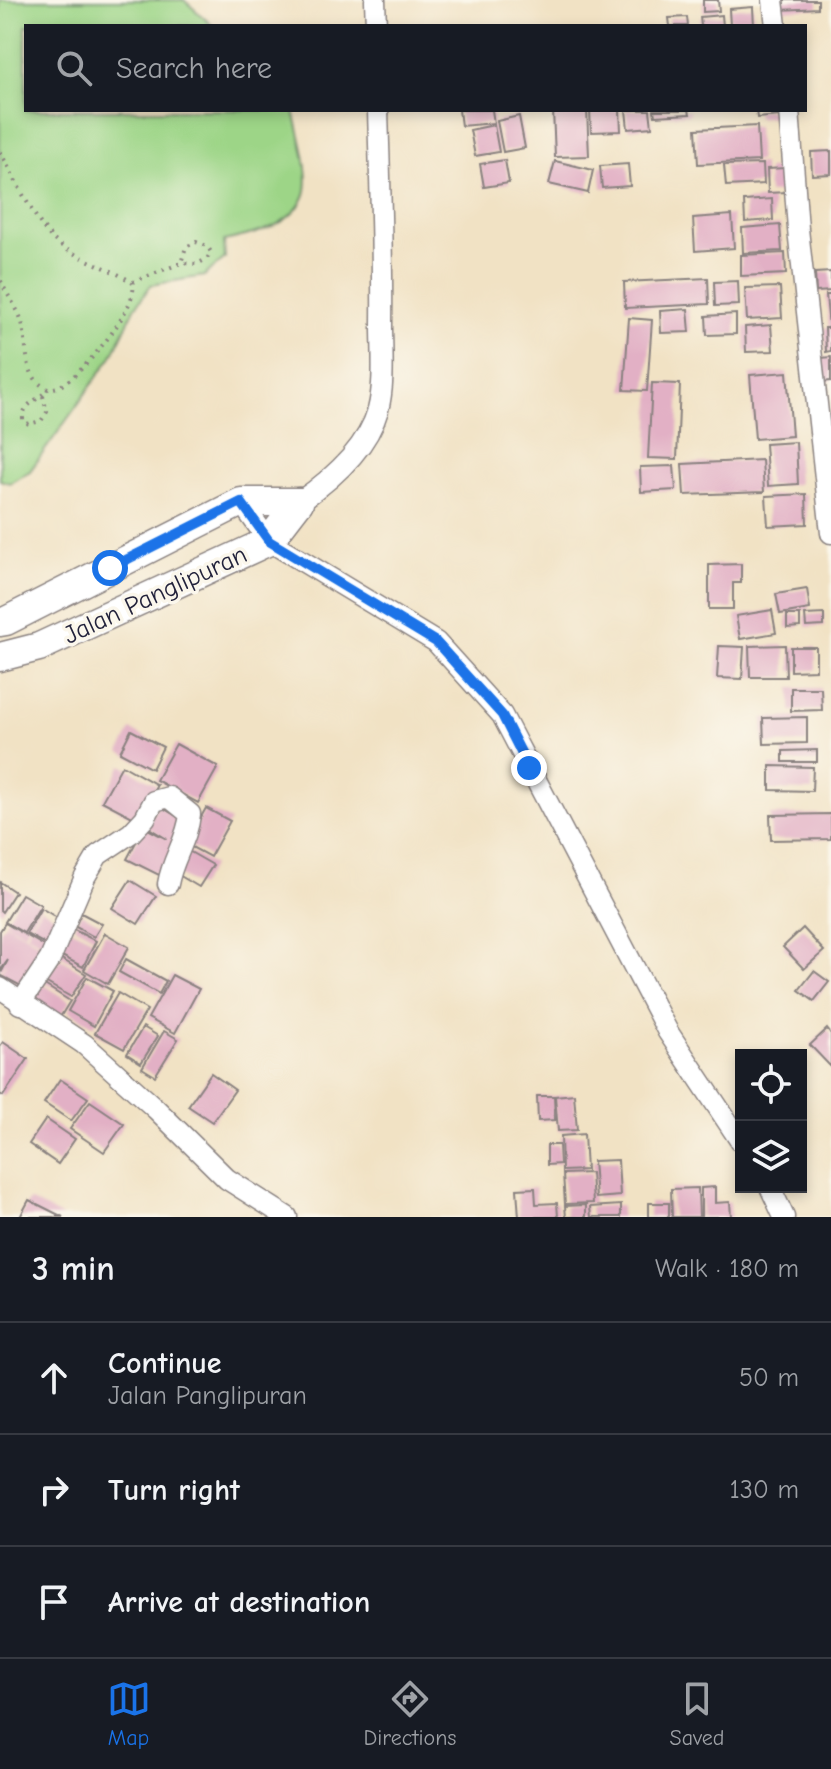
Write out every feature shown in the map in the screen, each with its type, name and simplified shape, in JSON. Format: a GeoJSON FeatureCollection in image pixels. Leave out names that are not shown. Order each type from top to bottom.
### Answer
{"type":"FeatureCollection","features":[{"type":"Feature","properties":{"kind":"main road","name":"Jalan Panglipuran"},"geometry":{"type":"LineString","coordinates":[[0,622],[241,502],[299,502]]}},
{"type":"Feature","properties":{"kind":"main road","name":"Jalan Panglipuran"},"geometry":{"type":"LineString","coordinates":[[0,657],[39,647],[269,541],[299,502]]}},
{"type":"Feature","properties":{"kind":"street"},"geometry":{"type":"LineString","coordinates":[[375,0],[376,24]]}},
{"type":"Feature","properties":{"kind":"street"},"geometry":{"type":"LineString","coordinates":[[773,0],[776,24]]}},
{"type":"Feature","properties":{"kind":"street"},"geometry":{"type":"LineString","coordinates":[[299,502],[328,482],[359,446],[377,412],[382,380],[383,319],[378,112]]}},
{"type":"Feature","properties":{"kind":"street"},"geometry":{"type":"LineString","coordinates":[[789,112],[798,229],[826,431],[831,533]]}},
{"type":"Feature","properties":{"kind":"street"},"geometry":{"type":"LineString","coordinates":[[241,502],[269,541],[436,642],[502,715],[668,1032],[735,1133]]}},
{"type":"Feature","properties":{"kind":"street"},"geometry":{"type":"LineString","coordinates":[[20,1004],[50,959],[85,877],[98,855],[131,833],[145,818],[154,801],[169,797],[190,814],[189,831],[170,871],[168,884]]}},
{"type":"Feature","properties":{"kind":"street"},"geometry":{"type":"LineString","coordinates":[[0,988],[84,1044],[227,1179],[287,1217]]}},
{"type":"Feature","properties":{"kind":"street"},"geometry":{"type":"LineString","coordinates":[[773,1193],[784,1217]]}},
{"type":"Feature","properties":{"kind":"path"},"geometry":{"type":"LineString","coordinates":[[0,152],[52,238],[133,283],[135,291],[126,311],[86,364],[61,386],[48,389],[38,385],[29,367],[21,318],[0,278]]}},
{"type":"Feature","properties":{"kind":"path"},"geometry":{"type":"LineString","coordinates":[[133,283],[181,263],[197,264],[207,259],[211,252],[207,246],[196,242],[186,247],[181,263]]}},
{"type":"Feature","properties":{"kind":"path"},"geometry":{"type":"LineString","coordinates":[[43,396],[47,412],[41,421],[29,424],[23,421],[22,413],[28,404],[43,396],[48,389]]}},
{"type":"Feature","properties":{"kind":"green space"},"geometry":{"type":"Polygon","coordinates":[[[0,0],[184,0],[211,24],[24,24],[24,112],[294,112],[307,178],[304,197],[290,216],[280,223],[224,241],[225,258],[204,276],[151,285],[135,308],[112,356],[30,471],[10,483],[0,480],[0,0]]]}},
{"type":"Feature","properties":{"kind":"building"},"geometry":{"type":"Polygon","coordinates":[[[703,0],[718,0],[719,11],[703,12],[703,0]]]}},
{"type":"Feature","properties":{"kind":"building"},"geometry":{"type":"Polygon","coordinates":[[[781,0],[818,0],[818,8],[781,10],[781,0]]]}},
{"type":"Feature","properties":{"kind":"building"},"geometry":{"type":"Polygon","coordinates":[[[753,7],[754,24],[730,24],[729,9],[753,7]]]}},
{"type":"Feature","properties":{"kind":"building"},"geometry":{"type":"Polygon","coordinates":[[[722,15],[723,24],[701,24],[700,17],[722,15]]]}},
{"type":"Feature","properties":{"kind":"building"},"geometry":{"type":"Polygon","coordinates":[[[687,17],[688,24],[670,24],[669,18],[687,17]]]}},
{"type":"Feature","properties":{"kind":"building"},"geometry":{"type":"Polygon","coordinates":[[[459,112],[492,112],[494,123],[461,126],[459,112]]]}},
{"type":"Feature","properties":{"kind":"building"},"geometry":{"type":"Polygon","coordinates":[[[553,112],[587,112],[589,156],[555,157],[553,112]]]}},
{"type":"Feature","properties":{"kind":"building"},"geometry":{"type":"Polygon","coordinates":[[[590,112],[620,112],[621,131],[591,132],[590,112]]]}},
{"type":"Feature","properties":{"kind":"building"},"geometry":{"type":"Polygon","coordinates":[[[626,112],[650,112],[652,127],[628,129],[626,112]]]}},
{"type":"Feature","properties":{"kind":"building"},"geometry":{"type":"Polygon","coordinates":[[[654,112],[690,114],[655,116],[654,112]]]}},
{"type":"Feature","properties":{"kind":"building"},"geometry":{"type":"Polygon","coordinates":[[[756,112],[779,112],[779,116],[757,118],[756,112]]]}},
{"type":"Feature","properties":{"kind":"building"},"geometry":{"type":"Polygon","coordinates":[[[519,116],[525,148],[503,152],[497,121],[519,116]]]}},
{"type":"Feature","properties":{"kind":"building"},"geometry":{"type":"Polygon","coordinates":[[[494,125],[499,152],[475,156],[470,130],[494,125]]]}},
{"type":"Feature","properties":{"kind":"building"},"geometry":{"type":"Polygon","coordinates":[[[757,126],[759,161],[698,164],[696,129],[757,126]]]}},
{"type":"Feature","properties":{"kind":"building"},"geometry":{"type":"Polygon","coordinates":[[[831,151],[831,174],[812,175],[811,152],[831,151]]]}},
{"type":"Feature","properties":{"kind":"building"},"geometry":{"type":"Polygon","coordinates":[[[505,160],[509,183],[484,187],[480,164],[505,160]]]}},
{"type":"Feature","properties":{"kind":"building"},"geometry":{"type":"Polygon","coordinates":[[[555,161],[593,170],[588,193],[549,184],[555,161]]]}},
{"type":"Feature","properties":{"kind":"building"},"geometry":{"type":"Polygon","coordinates":[[[628,164],[630,186],[602,188],[600,166],[628,164]]]}},
{"type":"Feature","properties":{"kind":"building"},"geometry":{"type":"Polygon","coordinates":[[[763,164],[764,184],[726,186],[724,165],[763,164]]]}},
{"type":"Feature","properties":{"kind":"building"},"geometry":{"type":"Polygon","coordinates":[[[786,168],[787,192],[768,193],[767,169],[786,168]]]}},
{"type":"Feature","properties":{"kind":"building"},"geometry":{"type":"Polygon","coordinates":[[[772,199],[773,220],[745,222],[744,201],[772,199]]]}},
{"type":"Feature","properties":{"kind":"building"},"geometry":{"type":"Polygon","coordinates":[[[732,215],[734,248],[695,251],[693,218],[732,215]]]}},
{"type":"Feature","properties":{"kind":"building"},"geometry":{"type":"Polygon","coordinates":[[[780,225],[782,251],[743,253],[742,228],[780,225]]]}},
{"type":"Feature","properties":{"kind":"building"},"geometry":{"type":"Polygon","coordinates":[[[785,253],[786,274],[741,276],[741,255],[785,253]]]}},
{"type":"Feature","properties":{"kind":"building"},"geometry":{"type":"Polygon","coordinates":[[[831,272],[831,291],[816,292],[815,273],[831,272]]]}},
{"type":"Feature","properties":{"kind":"building"},"geometry":{"type":"Polygon","coordinates":[[[708,278],[709,304],[625,308],[624,282],[708,278]]]}},
{"type":"Feature","properties":{"kind":"building"},"geometry":{"type":"Polygon","coordinates":[[[738,281],[739,305],[715,306],[714,282],[738,281]]]}},
{"type":"Feature","properties":{"kind":"building"},"geometry":{"type":"Polygon","coordinates":[[[780,287],[782,318],[747,320],[745,288],[780,287]]]}},
{"type":"Feature","properties":{"kind":"building"},"geometry":{"type":"Polygon","coordinates":[[[826,295],[831,295],[831,351],[826,352],[825,328],[829,328],[826,295]]]}},
{"type":"Feature","properties":{"kind":"building"},"geometry":{"type":"Polygon","coordinates":[[[688,309],[690,332],[661,333],[660,311],[688,309]]]}},
{"type":"Feature","properties":{"kind":"building"},"geometry":{"type":"Polygon","coordinates":[[[736,314],[736,334],[707,335],[706,316],[736,314]]]}},
{"type":"Feature","properties":{"kind":"building"},"geometry":{"type":"Polygon","coordinates":[[[629,318],[652,320],[647,391],[624,390],[629,318]]]}},
{"type":"Feature","properties":{"kind":"building"},"geometry":{"type":"Polygon","coordinates":[[[771,325],[773,351],[746,352],[745,327],[771,325]]]}},
{"type":"Feature","properties":{"kind":"building"},"geometry":{"type":"Polygon","coordinates":[[[831,357],[831,381],[822,382],[821,358],[831,357]]]}},
{"type":"Feature","properties":{"kind":"building"},"geometry":{"type":"Polygon","coordinates":[[[787,372],[792,436],[755,439],[750,375],[787,372]]]}},
{"type":"Feature","properties":{"kind":"building"},"geometry":{"type":"Polygon","coordinates":[[[652,383],[680,384],[677,459],[648,458],[652,383]]]}},
{"type":"Feature","properties":{"kind":"building"},"geometry":{"type":"Polygon","coordinates":[[[796,442],[798,484],[768,486],[765,444],[796,442]]]}},
{"type":"Feature","properties":{"kind":"building"},"geometry":{"type":"Polygon","coordinates":[[[762,460],[764,492],[684,495],[682,464],[762,460]]]}},
{"type":"Feature","properties":{"kind":"building"},"geometry":{"type":"Polygon","coordinates":[[[674,466],[676,490],[641,492],[640,467],[674,466]]]}},
{"type":"Feature","properties":{"kind":"building"},"geometry":{"type":"Polygon","coordinates":[[[806,494],[807,524],[768,526],[766,496],[806,494]]]}},
{"type":"Feature","properties":{"kind":"building"},"geometry":{"type":"Polygon","coordinates":[[[741,564],[741,583],[733,583],[733,609],[709,609],[709,565],[741,564]]]}},
{"type":"Feature","properties":{"kind":"building"},"geometry":{"type":"Polygon","coordinates":[[[807,589],[810,609],[780,614],[776,594],[807,589]]]}},
{"type":"Feature","properties":{"kind":"building"},"geometry":{"type":"Polygon","coordinates":[[[772,610],[776,633],[740,639],[736,616],[772,610]]]}},
{"type":"Feature","properties":{"kind":"building"},"geometry":{"type":"Polygon","coordinates":[[[824,614],[824,626],[806,627],[805,615],[824,614]]]}},
{"type":"Feature","properties":{"kind":"building"},"geometry":{"type":"Polygon","coordinates":[[[787,615],[800,615],[800,627],[787,628],[787,615]]]}},
{"type":"Feature","properties":{"kind":"building"},"geometry":{"type":"Polygon","coordinates":[[[785,645],[786,677],[750,677],[749,646],[785,645]]]}},
{"type":"Feature","properties":{"kind":"building"},"geometry":{"type":"Polygon","coordinates":[[[719,646],[744,647],[742,679],[717,678],[719,646]]]}},
{"type":"Feature","properties":{"kind":"building"},"geometry":{"type":"Polygon","coordinates":[[[791,647],[816,647],[816,670],[791,671],[791,647]]]}},
{"type":"Feature","properties":{"kind":"building"},"geometry":{"type":"Polygon","coordinates":[[[791,688],[821,688],[822,710],[791,711],[791,688]]]}},
{"type":"Feature","properties":{"kind":"building"},"geometry":{"type":"Polygon","coordinates":[[[807,717],[807,743],[764,744],[763,718],[807,717]]]}},
{"type":"Feature","properties":{"kind":"building"},"geometry":{"type":"Polygon","coordinates":[[[131,730],[163,747],[152,769],[120,752],[131,730]]]}},
{"type":"Feature","properties":{"kind":"building"},"geometry":{"type":"Polygon","coordinates":[[[176,744],[218,767],[198,803],[156,780],[176,744]]]}},
{"type":"Feature","properties":{"kind":"building"},"geometry":{"type":"Polygon","coordinates":[[[817,750],[817,762],[783,762],[783,751],[817,750]]]}},
{"type":"Feature","properties":{"kind":"building"},"geometry":{"type":"Polygon","coordinates":[[[122,765],[157,785],[138,820],[102,801],[122,765]]]}},
{"type":"Feature","properties":{"kind":"building"},"geometry":{"type":"Polygon","coordinates":[[[770,766],[813,767],[812,791],[770,790],[770,766]]]}},
{"type":"Feature","properties":{"kind":"building"},"geometry":{"type":"Polygon","coordinates":[[[158,805],[186,822],[161,876],[127,859],[144,827],[167,839],[146,826],[158,805]]]}},
{"type":"Feature","properties":{"kind":"building"},"geometry":{"type":"Polygon","coordinates":[[[206,808],[230,821],[210,857],[186,844],[206,808]]]}},
{"type":"Feature","properties":{"kind":"building"},"geometry":{"type":"Polygon","coordinates":[[[831,814],[831,839],[771,840],[770,815],[831,814]]]}},
{"type":"Feature","properties":{"kind":"building"},"geometry":{"type":"Polygon","coordinates":[[[185,849],[213,865],[199,887],[172,871],[185,849]]]}},
{"type":"Feature","properties":{"kind":"building"},"geometry":{"type":"Polygon","coordinates":[[[130,880],[156,896],[138,924],[112,908],[130,880]]]}},
{"type":"Feature","properties":{"kind":"building"},"geometry":{"type":"Polygon","coordinates":[[[0,882],[15,892],[2,912],[0,910],[0,882]]]}},
{"type":"Feature","properties":{"kind":"building"},"geometry":{"type":"Polygon","coordinates":[[[22,894],[41,905],[24,933],[5,922],[22,894]]]}},
{"type":"Feature","properties":{"kind":"building"},"geometry":{"type":"Polygon","coordinates":[[[41,908],[59,919],[45,944],[26,934],[41,908]]]}},
{"type":"Feature","properties":{"kind":"building"},"geometry":{"type":"Polygon","coordinates":[[[81,913],[102,924],[94,937],[74,926],[81,913]]]}},
{"type":"Feature","properties":{"kind":"building"},"geometry":{"type":"Polygon","coordinates":[[[5,923],[46,947],[23,987],[0,975],[8,960],[0,971],[0,931],[5,923]]]}},
{"type":"Feature","properties":{"kind":"building"},"geometry":{"type":"Polygon","coordinates":[[[70,928],[96,941],[83,967],[56,953],[70,928]]]}},
{"type":"Feature","properties":{"kind":"building"},"geometry":{"type":"Polygon","coordinates":[[[803,928],[824,951],[804,969],[783,947],[803,928]]]}},
{"type":"Feature","properties":{"kind":"building"},"geometry":{"type":"Polygon","coordinates":[[[105,933],[129,947],[108,984],[84,970],[105,933]]]}},
{"type":"Feature","properties":{"kind":"building"},"geometry":{"type":"Polygon","coordinates":[[[60,958],[86,974],[71,997],[45,982],[60,958]]]}},
{"type":"Feature","properties":{"kind":"building"},"geometry":{"type":"Polygon","coordinates":[[[126,959],[166,981],[159,994],[119,972],[126,959]]]}},
{"type":"Feature","properties":{"kind":"building"},"geometry":{"type":"Polygon","coordinates":[[[814,971],[829,982],[814,1001],[799,990],[814,971]]]}},
{"type":"Feature","properties":{"kind":"building"},"geometry":{"type":"Polygon","coordinates":[[[172,975],[199,989],[175,1033],[148,1018],[172,975]]]}},
{"type":"Feature","properties":{"kind":"building"},"geometry":{"type":"Polygon","coordinates":[[[87,977],[113,991],[94,1026],[68,1011],[87,977]]]}},
{"type":"Feature","properties":{"kind":"building"},"geometry":{"type":"Polygon","coordinates":[[[43,984],[70,1001],[59,1019],[32,1003],[43,984]]]}},
{"type":"Feature","properties":{"kind":"building"},"geometry":{"type":"Polygon","coordinates":[[[118,993],[147,1010],[124,1049],[95,1033],[118,993]]]}},
{"type":"Feature","properties":{"kind":"building"},"geometry":{"type":"Polygon","coordinates":[[[143,1027],[158,1036],[141,1063],[127,1054],[143,1027]]]}},
{"type":"Feature","properties":{"kind":"building"},"geometry":{"type":"Polygon","coordinates":[[[827,1029],[831,1034],[831,1067],[810,1045],[827,1029]]]}},
{"type":"Feature","properties":{"kind":"building"},"geometry":{"type":"Polygon","coordinates":[[[164,1031],[178,1039],[155,1076],[142,1068],[164,1031]]]}},
{"type":"Feature","properties":{"kind":"building"},"geometry":{"type":"Polygon","coordinates":[[[3,1042],[28,1059],[3,1096],[0,1094],[0,1046],[3,1042]]]}},
{"type":"Feature","properties":{"kind":"building"},"geometry":{"type":"Polygon","coordinates":[[[211,1073],[235,1090],[212,1122],[188,1106],[211,1073]]]}},
{"type":"Feature","properties":{"kind":"building"},"geometry":{"type":"Polygon","coordinates":[[[60,1079],[88,1098],[71,1121],[44,1103],[60,1079]]]}},
{"type":"Feature","properties":{"kind":"building"},"geometry":{"type":"Polygon","coordinates":[[[574,1094],[577,1130],[558,1131],[555,1096],[574,1094]]]}},
{"type":"Feature","properties":{"kind":"building"},"geometry":{"type":"Polygon","coordinates":[[[537,1096],[554,1096],[555,1120],[538,1121],[537,1096]]]}},
{"type":"Feature","properties":{"kind":"building"},"geometry":{"type":"Polygon","coordinates":[[[90,1101],[124,1124],[104,1152],[70,1129],[90,1101]]]}},
{"type":"Feature","properties":{"kind":"building"},"geometry":{"type":"Polygon","coordinates":[[[46,1119],[75,1139],[58,1164],[29,1144],[46,1119]]]}},
{"type":"Feature","properties":{"kind":"building"},"geometry":{"type":"Polygon","coordinates":[[[584,1134],[586,1170],[562,1171],[561,1136],[584,1134]]]}},
{"type":"Feature","properties":{"kind":"building"},"geometry":{"type":"Polygon","coordinates":[[[547,1145],[559,1145],[560,1164],[547,1165],[547,1145]]]}},
{"type":"Feature","properties":{"kind":"building"},"geometry":{"type":"Polygon","coordinates":[[[618,1160],[620,1196],[596,1198],[593,1161],[618,1160]]]}},
{"type":"Feature","properties":{"kind":"building"},"geometry":{"type":"Polygon","coordinates":[[[591,1173],[593,1203],[565,1204],[563,1174],[591,1173]]]}},
{"type":"Feature","properties":{"kind":"building"},"geometry":{"type":"Polygon","coordinates":[[[715,1187],[715,1203],[730,1202],[731,1217],[701,1217],[701,1188],[715,1187]]]}},
{"type":"Feature","properties":{"kind":"building"},"geometry":{"type":"Polygon","coordinates":[[[535,1188],[536,1204],[557,1203],[558,1217],[519,1217],[517,1189],[535,1188]]]}},
{"type":"Feature","properties":{"kind":"building"},"geometry":{"type":"Polygon","coordinates":[[[698,1188],[699,1217],[672,1217],[671,1189],[698,1188]]]}},
{"type":"Feature","properties":{"kind":"building"},"geometry":{"type":"Polygon","coordinates":[[[29,1200],[63,1217],[20,1217],[29,1200]]]}},
{"type":"Feature","properties":{"kind":"building"},"geometry":{"type":"Polygon","coordinates":[[[649,1203],[669,1203],[669,1217],[649,1217],[649,1203]]]}},
{"type":"Feature","properties":{"kind":"building"},"geometry":{"type":"Polygon","coordinates":[[[586,1205],[586,1217],[566,1217],[565,1206],[586,1205]]]}},
{"type":"Feature","properties":{"kind":"building"},"geometry":{"type":"Polygon","coordinates":[[[621,1205],[621,1217],[591,1217],[590,1207],[621,1205]]]}},
{"type":"Feature","properties":{"kind":"route"},"geometry":{"type":"LineString","coordinates":[[110,568],[241,502],[269,541],[436,642],[502,715],[529,768]]}}]}
